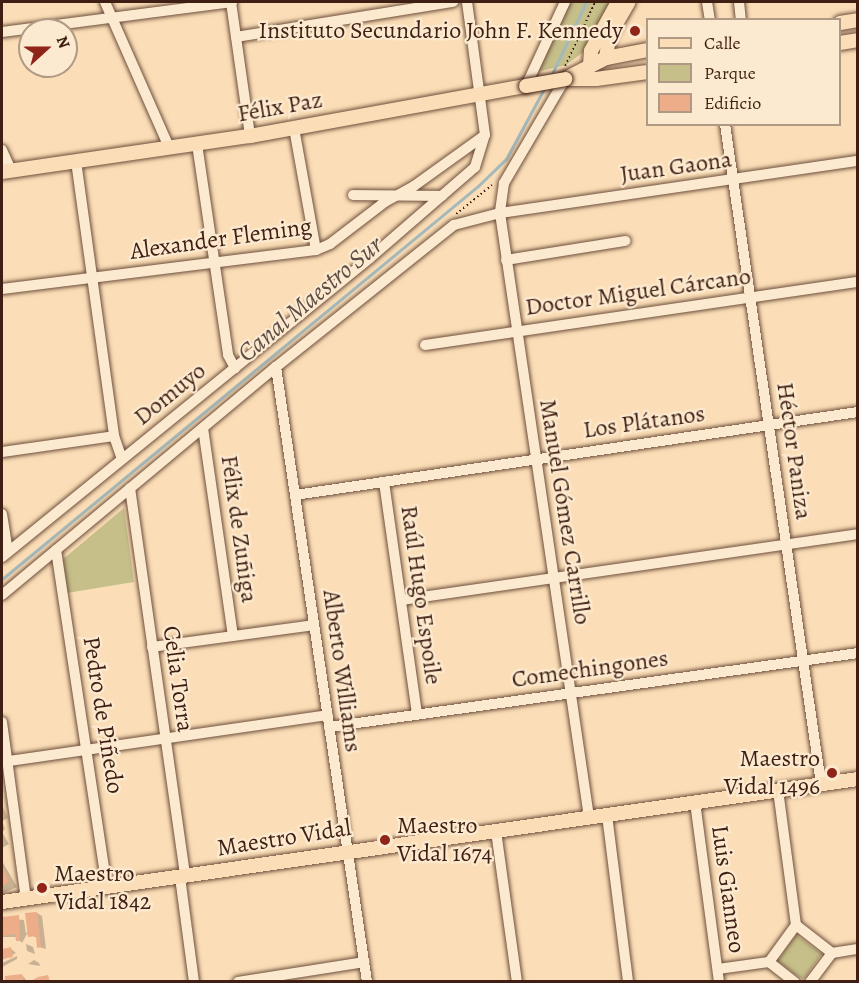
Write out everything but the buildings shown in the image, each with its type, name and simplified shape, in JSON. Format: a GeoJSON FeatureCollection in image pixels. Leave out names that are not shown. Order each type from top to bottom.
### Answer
{"type":"FeatureCollection","features":[{"type":"Feature","properties":{"kind":"main road"},"geometry":{"type":"LineString","coordinates":[[590,65],[591,51],[618,2]]}},
{"type":"Feature","properties":{"kind":"main road"},"geometry":{"type":"LineString","coordinates":[[606,58],[609,36],[628,2]]}},
{"type":"Feature","properties":{"kind":"main road"},"geometry":{"type":"LineString","coordinates":[[841,23],[858,20]]}},
{"type":"Feature","properties":{"kind":"main road"},"geometry":{"type":"LineString","coordinates":[[841,43],[858,40]]}},
{"type":"Feature","properties":{"kind":"main road","name":"Félix Paz"},"geometry":{"type":"LineString","coordinates":[[6,171],[250,136],[526,86],[606,58],[646,50]]}},
{"type":"Feature","properties":{"kind":"main road","name":"Félix Paz"},"geometry":{"type":"LineString","coordinates":[[564,73],[596,79],[646,72]]}},
{"type":"Feature","properties":{"kind":"main road","name":"Maestro Vidal"},"geometry":{"type":"LineString","coordinates":[[2,902],[858,778]]}},
{"type":"Feature","properties":{"kind":"street"},"geometry":{"type":"LineString","coordinates":[[105,2],[169,147]]}},
{"type":"Feature","properties":{"kind":"street"},"geometry":{"type":"LineString","coordinates":[[2,32],[232,2],[250,136]]}},
{"type":"Feature","properties":{"kind":"street"},"geometry":{"type":"LineString","coordinates":[[236,37],[453,2]]}},
{"type":"Feature","properties":{"kind":"street"},"geometry":{"type":"LineString","coordinates":[[467,2],[485,135]]}},
{"type":"Feature","properties":{"kind":"street"},"geometry":{"type":"LineString","coordinates":[[526,86],[565,2]]}},
{"type":"Feature","properties":{"kind":"street"},"geometry":{"type":"LineString","coordinates":[[707,2],[710,18]]}},
{"type":"Feature","properties":{"kind":"street"},"geometry":{"type":"LineString","coordinates":[[739,2],[741,18]]}},
{"type":"Feature","properties":{"kind":"street","name":"Manuel Gómez Carrillo"},"geometry":{"type":"LineString","coordinates":[[564,73],[504,183],[500,213],[589,817]]}},
{"type":"Feature","properties":{"kind":"street","name":"Héctor Paniza"},"geometry":{"type":"LineString","coordinates":[[725,126],[821,784]]}},
{"type":"Feature","properties":{"kind":"street"},"geometry":{"type":"LineString","coordinates":[[294,128],[316,250]]}},
{"type":"Feature","properties":{"kind":"street","name":"Alexander Fleming"},"geometry":{"type":"LineString","coordinates":[[2,289],[316,250],[330,244],[485,135]]}},
{"type":"Feature","properties":{"kind":"street","name":"Domuyo"},"geometry":{"type":"LineString","coordinates":[[5,554],[444,196],[475,167],[485,135]]}},
{"type":"Feature","properties":{"kind":"street"},"geometry":{"type":"LineString","coordinates":[[197,144],[228,355],[235,368]]}},
{"type":"Feature","properties":{"kind":"street"},"geometry":{"type":"LineString","coordinates":[[2,150],[6,171]]}},
{"type":"Feature","properties":{"kind":"street"},"geometry":{"type":"LineString","coordinates":[[76,161],[114,436],[122,459]]}},
{"type":"Feature","properties":{"kind":"street","name":"Juan Gaona"},"geometry":{"type":"LineString","coordinates":[[276,367],[454,225],[500,213],[858,161]]}},
{"type":"Feature","properties":{"kind":"street"},"geometry":{"type":"LineString","coordinates":[[353,195],[444,196]]}},
{"type":"Feature","properties":{"kind":"street"},"geometry":{"type":"LineString","coordinates":[[506,260],[625,241]]}},
{"type":"Feature","properties":{"kind":"street","name":"Doctor Miguel Cárcano"},"geometry":{"type":"LineString","coordinates":[[426,345],[516,330],[858,282]]}},
{"type":"Feature","properties":{"kind":"street","name":"Domuyo"},"geometry":{"type":"LineString","coordinates":[[2,596],[276,367]]}},
{"type":"Feature","properties":{"kind":"street","name":"Alberto Williams"},"geometry":{"type":"LineString","coordinates":[[276,367],[367,981]]}},
{"type":"Feature","properties":{"kind":"street","name":"Los Plátanos"},"geometry":{"type":"LineString","coordinates":[[295,495],[858,412]]}},
{"type":"Feature","properties":{"kind":"street","name":"Félix de Zuñiga"},"geometry":{"type":"LineString","coordinates":[[203,428],[233,635]]}},
{"type":"Feature","properties":{"kind":"street"},"geometry":{"type":"LineString","coordinates":[[2,452],[114,436]]}},
{"type":"Feature","properties":{"kind":"street","name":"Raúl Hugo Espoile"},"geometry":{"type":"LineString","coordinates":[[384,482],[417,714]]}},
{"type":"Feature","properties":{"kind":"street","name":"Celia Torra"},"geometry":{"type":"LineString","coordinates":[[130,488],[165,738],[195,981]]}},
{"type":"Feature","properties":{"kind":"street"},"geometry":{"type":"LineString","coordinates":[[2,514],[5,554]]}},
{"type":"Feature","properties":{"kind":"street"},"geometry":{"type":"LineString","coordinates":[[401,600],[858,534]]}},
{"type":"Feature","properties":{"kind":"street","name":"Pedro de Piñedo"},"geometry":{"type":"LineString","coordinates":[[56,550],[107,887]]}},
{"type":"Feature","properties":{"kind":"street"},"geometry":{"type":"LineString","coordinates":[[152,646],[314,625]]}},
{"type":"Feature","properties":{"kind":"street","name":"Comechingones"},"geometry":{"type":"LineString","coordinates":[[329,727],[858,652]]}},
{"type":"Feature","properties":{"kind":"street"},"geometry":{"type":"LineString","coordinates":[[4,762],[328,715]]}},
{"type":"Feature","properties":{"kind":"street"},"geometry":{"type":"LineString","coordinates":[[2,722],[4,762],[26,899]]}},
{"type":"Feature","properties":{"kind":"street"},"geometry":{"type":"LineString","coordinates":[[769,962],[796,925],[778,790]]}},
{"type":"Feature","properties":{"kind":"street","name":"Luis Gianneo"},"geometry":{"type":"LineString","coordinates":[[694,802],[719,981]]}},
{"type":"Feature","properties":{"kind":"street"},"geometry":{"type":"LineString","coordinates":[[607,815],[628,981]]}},
{"type":"Feature","properties":{"kind":"street"},"geometry":{"type":"LineString","coordinates":[[496,831],[517,981]]}},
{"type":"Feature","properties":{"kind":"street"},"geometry":{"type":"LineString","coordinates":[[796,925],[832,953]]}},
{"type":"Feature","properties":{"kind":"street"},"geometry":{"type":"LineString","coordinates":[[810,981],[832,953],[858,949]]}},
{"type":"Feature","properties":{"kind":"street"},"geometry":{"type":"LineString","coordinates":[[238,981],[364,962]]}},
{"type":"Feature","properties":{"kind":"street"},"geometry":{"type":"LineString","coordinates":[[718,969],[769,962],[795,981]]}},
{"type":"Feature","properties":{"kind":"path"},"geometry":{"type":"LineString","coordinates":[[564,73],[595,2]]}},
{"type":"Feature","properties":{"kind":"path"},"geometry":{"type":"LineString","coordinates":[[450,219],[496,181]]}},
{"type":"Feature","properties":{"kind":"green space"},"geometry":{"type":"Polygon","coordinates":[[[570,2],[611,2],[586,50],[566,65],[536,72],[570,2]]]}},
{"type":"Feature","properties":{"kind":"green space"},"geometry":{"type":"Polygon","coordinates":[[[124,508],[134,582],[67,593],[62,560],[124,508]]]}},
{"type":"Feature","properties":{"kind":"green space"},"geometry":{"type":"Polygon","coordinates":[[[796,935],[822,954],[803,980],[777,961],[796,935]]]}},
{"type":"Feature","properties":{"kind":"waterway","name":"Canal Maestro Sur"},"geometry":{"type":"LineString","coordinates":[[551,76],[586,2]]}},
{"type":"Feature","properties":{"kind":"waterway","name":"Canal Maestro Sur"},"geometry":{"type":"LineString","coordinates":[[2,579],[478,186],[506,159],[545,87]]}},
{"type":"Feature","properties":{"kind":"place","name":"Instituto Secundario John F. Kennedy"},"geometry":{"type":"Point","coordinates":[635,31]}},
{"type":"Feature","properties":{"kind":"place","name":"Maestro Vidal 1496"},"geometry":{"type":"Point","coordinates":[832,773]}},
{"type":"Feature","properties":{"kind":"place","name":"Maestro Vidal 1674"},"geometry":{"type":"Point","coordinates":[385,840]}},
{"type":"Feature","properties":{"kind":"place","name":"Maestro Vidal 1842"},"geometry":{"type":"Point","coordinates":[42,888]}}]}
